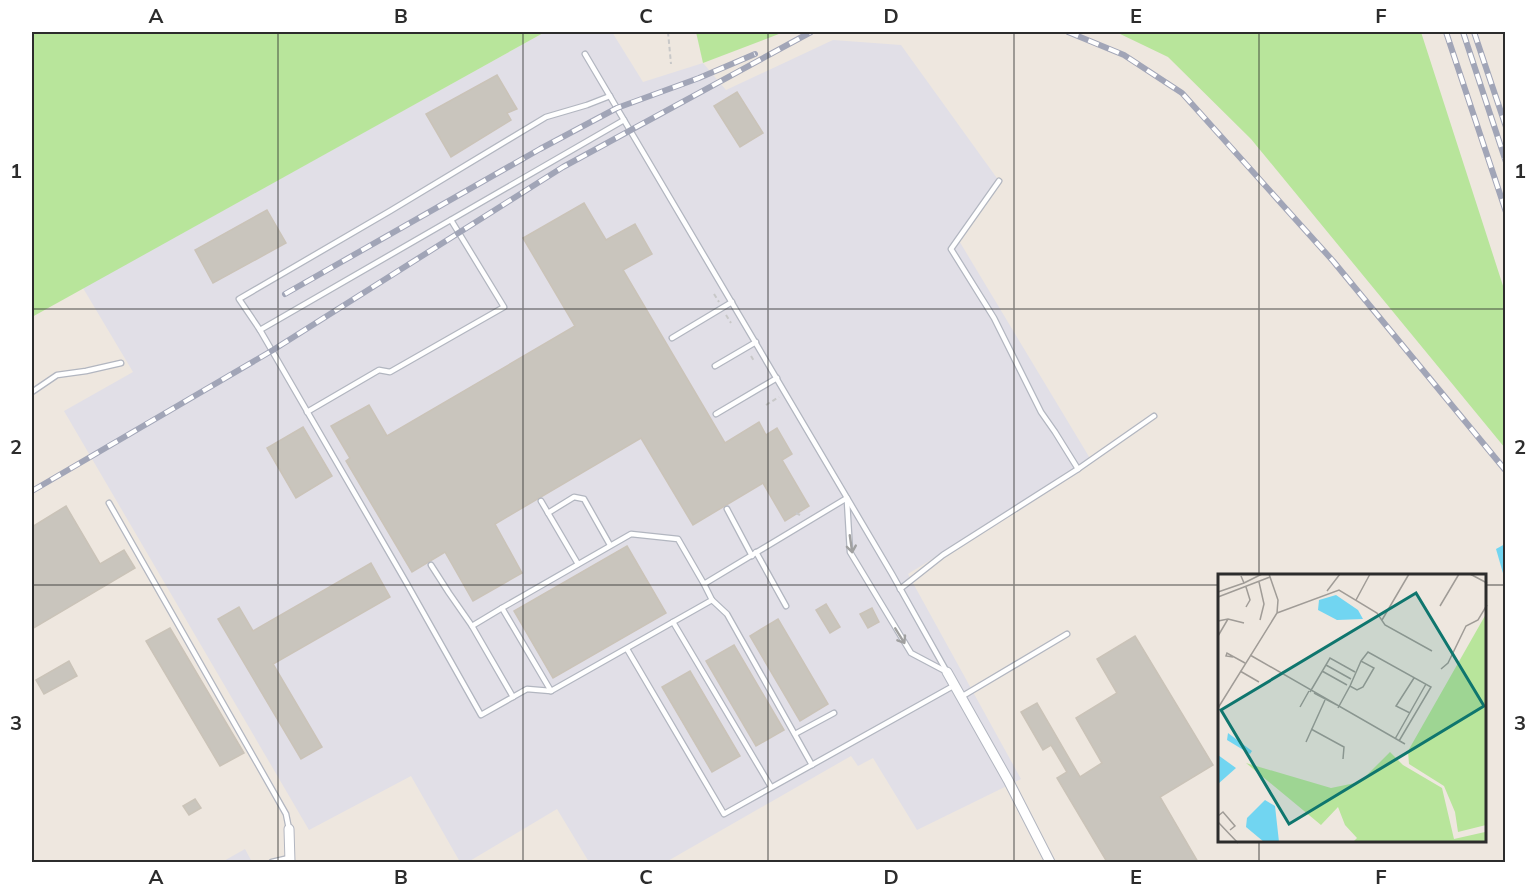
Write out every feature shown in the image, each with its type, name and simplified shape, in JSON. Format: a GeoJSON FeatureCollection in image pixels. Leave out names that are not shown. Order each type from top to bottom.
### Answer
{"type":"FeatureCollection","features":[{"type":"Feature","properties":{"kind":"street"},"geometry":{"type":"LineString","coordinates":[[947,672],[1008,780],[1050,862]]}},
{"type":"Feature","properties":{"kind":"street"},"geometry":{"type":"LineString","coordinates":[[289,830],[290,860]]}},
{"type":"Feature","properties":{"kind":"lane"},"geometry":{"type":"LineString","coordinates":[[585,54],[756,342],[947,672]]}},
{"type":"Feature","properties":{"kind":"lane"},"geometry":{"type":"LineString","coordinates":[[610,96],[546,117],[239,299],[260,330],[481,716],[527,689],[551,691],[712,600]]}},
{"type":"Feature","properties":{"kind":"lane"},"geometry":{"type":"LineString","coordinates":[[260,330],[624,120]]}},
{"type":"Feature","properties":{"kind":"lane"},"geometry":{"type":"LineString","coordinates":[[999,182],[951,249],[994,318],[1041,412],[1078,469]]}},
{"type":"Feature","properties":{"kind":"lane"},"geometry":{"type":"LineString","coordinates":[[307,411],[380,370],[390,372],[504,307],[451,220]]}},
{"type":"Feature","properties":{"kind":"lane"},"geometry":{"type":"LineString","coordinates":[[672,338],[732,302]]}},
{"type":"Feature","properties":{"kind":"lane"},"geometry":{"type":"LineString","coordinates":[[715,366],[756,342]]}},
{"type":"Feature","properties":{"kind":"lane"},"geometry":{"type":"LineString","coordinates":[[32,392],[57,375],[120,363]]}},
{"type":"Feature","properties":{"kind":"lane"},"geometry":{"type":"LineString","coordinates":[[716,414],[777,378]]}},
{"type":"Feature","properties":{"kind":"lane"},"geometry":{"type":"LineString","coordinates":[[900,589],[943,555],[1078,469],[1154,416]]}},
{"type":"Feature","properties":{"kind":"lane"},"geometry":{"type":"LineString","coordinates":[[548,513],[574,497],[584,499],[610,545]]}},
{"type":"Feature","properties":{"kind":"lane"},"geometry":{"type":"LineString","coordinates":[[704,584],[847,498]]}},
{"type":"Feature","properties":{"kind":"lane"},"geometry":{"type":"LineString","coordinates":[[847,498],[850,552],[911,653],[947,672]]}},
{"type":"Feature","properties":{"kind":"lane"},"geometry":{"type":"LineString","coordinates":[[541,501],[578,564]]}},
{"type":"Feature","properties":{"kind":"lane"},"geometry":{"type":"LineString","coordinates":[[108,503],[286,814],[289,830]]}},
{"type":"Feature","properties":{"kind":"lane"},"geometry":{"type":"LineString","coordinates":[[727,509],[786,606]]}},
{"type":"Feature","properties":{"kind":"lane"},"geometry":{"type":"LineString","coordinates":[[472,626],[631,534],[678,539],[712,600],[727,614],[812,765]]}},
{"type":"Feature","properties":{"kind":"lane"},"geometry":{"type":"LineString","coordinates":[[431,565],[472,626],[513,697]]}},
{"type":"Feature","properties":{"kind":"lane"},"geometry":{"type":"LineString","coordinates":[[502,608],[551,691]]}},
{"type":"Feature","properties":{"kind":"lane"},"geometry":{"type":"LineString","coordinates":[[673,622],[771,787]]}},
{"type":"Feature","properties":{"kind":"lane"},"geometry":{"type":"LineString","coordinates":[[961,697],[1067,633]]}},
{"type":"Feature","properties":{"kind":"lane"},"geometry":{"type":"LineString","coordinates":[[627,649],[724,814],[955,685]]}},
{"type":"Feature","properties":{"kind":"lane"},"geometry":{"type":"LineString","coordinates":[[795,734],[834,713]]}},
{"type":"Feature","properties":{"kind":"lane"},"geometry":{"type":"LineString","coordinates":[[272,862],[290,860]]}},
{"type":"Feature","properties":{"kind":"path"},"geometry":{"type":"LineString","coordinates":[[668,32],[671,64]]}},
{"type":"Feature","properties":{"kind":"shaded area"},"geometry":{"type":"Polygon","coordinates":[[[545,32],[612,32],[643,82],[703,63],[726,90],[833,40],[901,45],[999,181],[958,239],[1091,460],[908,574],[1021,779],[917,830],[873,758],[858,766],[851,756],[666,862],[589,862],[557,809],[468,862],[460,862],[411,776],[309,830],[64,411],[133,372],[83,288],[545,32]]]}},
{"type":"Feature","properties":{"kind":"shaded area"},"geometry":{"type":"Polygon","coordinates":[[[245,849],[252,862],[222,862],[245,849]]]}},
{"type":"Feature","properties":{"kind":"green space"},"geometry":{"type":"Polygon","coordinates":[[[32,32],[545,32],[32,317],[32,32]]]}},
{"type":"Feature","properties":{"kind":"green space"},"geometry":{"type":"Polygon","coordinates":[[[696,32],[784,32],[703,63],[696,32]]]}},
{"type":"Feature","properties":{"kind":"green space"},"geometry":{"type":"Polygon","coordinates":[[[1116,32],[1421,32],[1505,292],[1505,448],[1251,139],[1168,57],[1116,32]]]}},
{"type":"Feature","properties":{"kind":"water"},"geometry":{"type":"Polygon","coordinates":[[[1505,544],[1505,580],[1496,549],[1505,544]]]}},
{"type":"Feature","properties":{"kind":"building"},"geometry":{"type":"Polygon","coordinates":[[[497,75],[517,109],[507,113],[511,120],[451,157],[426,114],[497,75]]]}},
{"type":"Feature","properties":{"kind":"building"},"geometry":{"type":"Polygon","coordinates":[[[737,92],[763,133],[740,147],[714,106],[737,92]]]}},
{"type":"Feature","properties":{"kind":"building"},"geometry":{"type":"Polygon","coordinates":[[[584,203],[606,240],[635,224],[652,254],[623,270],[725,443],[759,422],[766,435],[777,428],[792,454],[782,460],[809,506],[785,521],[763,483],[693,525],[641,438],[495,524],[522,573],[473,601],[445,552],[412,572],[346,461],[350,458],[331,426],[369,405],[387,436],[575,326],[523,238],[584,203]]]}},
{"type":"Feature","properties":{"kind":"building"},"geometry":{"type":"Polygon","coordinates":[[[267,210],[286,243],[213,283],[195,250],[267,210]]]}},
{"type":"Feature","properties":{"kind":"building"},"geometry":{"type":"Polygon","coordinates":[[[303,427],[332,476],[296,498],[267,448],[303,427]]]}},
{"type":"Feature","properties":{"kind":"building"},"geometry":{"type":"Polygon","coordinates":[[[66,506],[100,564],[124,550],[135,568],[32,629],[32,527],[66,506]]]}},
{"type":"Feature","properties":{"kind":"building"},"geometry":{"type":"Polygon","coordinates":[[[627,546],[666,613],[553,678],[514,611],[627,546]]]}},
{"type":"Feature","properties":{"kind":"building"},"geometry":{"type":"Polygon","coordinates":[[[371,563],[390,597],[273,664],[322,747],[301,759],[218,619],[239,607],[253,631],[371,563]]]}},
{"type":"Feature","properties":{"kind":"building"},"geometry":{"type":"Polygon","coordinates":[[[826,604],[840,627],[830,633],[816,610],[826,604]]]}},
{"type":"Feature","properties":{"kind":"building"},"geometry":{"type":"Polygon","coordinates":[[[872,608],[879,622],[868,628],[860,614],[872,608]]]}},
{"type":"Feature","properties":{"kind":"building"},"geometry":{"type":"Polygon","coordinates":[[[778,619],[828,704],[800,721],[750,636],[778,619]]]}},
{"type":"Feature","properties":{"kind":"building"},"geometry":{"type":"Polygon","coordinates":[[[170,628],[244,753],[220,766],[146,641],[170,628]]]}},
{"type":"Feature","properties":{"kind":"building"},"geometry":{"type":"Polygon","coordinates":[[[1135,636],[1213,765],[1160,797],[1198,862],[1107,862],[1057,778],[1067,772],[1051,745],[1043,750],[1021,712],[1037,703],[1080,777],[1102,763],[1076,718],[1117,693],[1097,659],[1135,636]]]}},
{"type":"Feature","properties":{"kind":"building"},"geometry":{"type":"Polygon","coordinates":[[[734,645],[784,730],[756,746],[706,661],[734,645]]]}},
{"type":"Feature","properties":{"kind":"building"},"geometry":{"type":"Polygon","coordinates":[[[69,661],[77,676],[44,694],[36,680],[69,661]]]}},
{"type":"Feature","properties":{"kind":"building"},"geometry":{"type":"Polygon","coordinates":[[[690,671],[740,756],[712,772],[662,687],[690,671]]]}},
{"type":"Feature","properties":{"kind":"building"},"geometry":{"type":"Polygon","coordinates":[[[195,799],[201,808],[189,815],[183,806],[195,799]]]}},
{"type":"Feature","properties":{"kind":"railway"},"geometry":{"type":"LineString","coordinates":[[32,491],[273,350],[563,167],[811,32]]}},
{"type":"Feature","properties":{"kind":"railway"},"geometry":{"type":"LineString","coordinates":[[1068,32],[1124,55],[1182,93],[1333,261],[1506,471]]}},
{"type":"Feature","properties":{"kind":"railway"},"geometry":{"type":"LineString","coordinates":[[1446,32],[1506,212]]}},
{"type":"Feature","properties":{"kind":"railway"},"geometry":{"type":"LineString","coordinates":[[1463,32],[1506,162]]}},
{"type":"Feature","properties":{"kind":"railway"},"geometry":{"type":"LineString","coordinates":[[1474,32],[1506,127]]}},
{"type":"Feature","properties":{"kind":"railway"},"geometry":{"type":"LineString","coordinates":[[285,294],[540,149],[617,108],[699,78],[755,54]]}}]}
